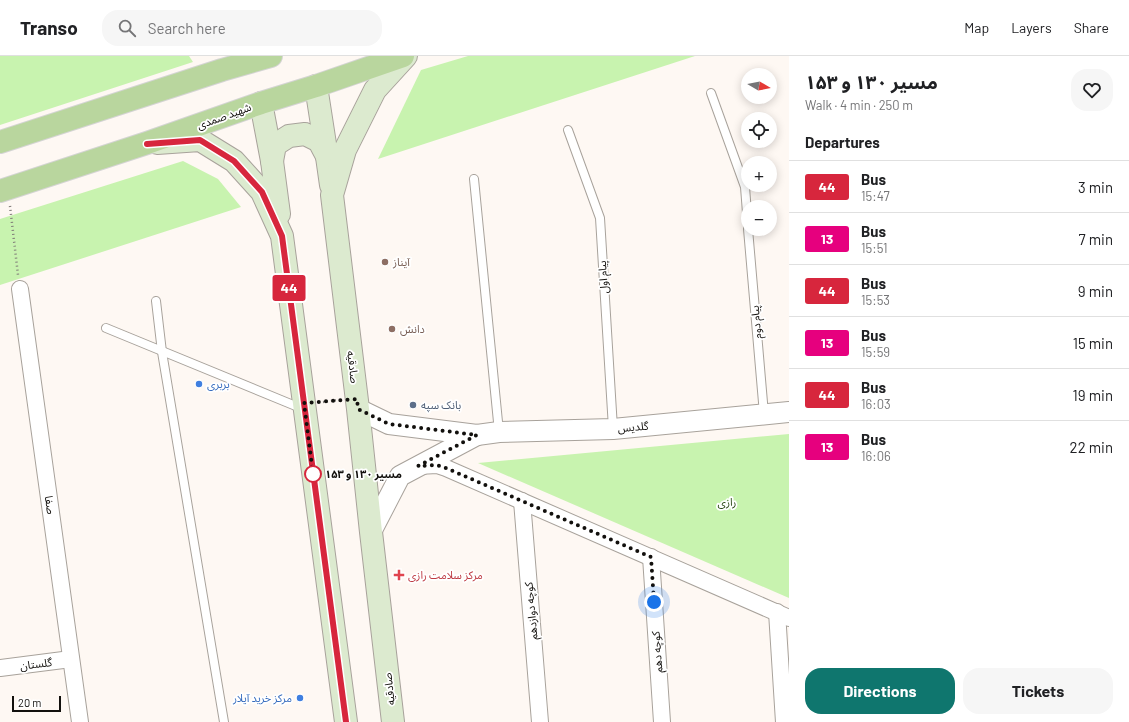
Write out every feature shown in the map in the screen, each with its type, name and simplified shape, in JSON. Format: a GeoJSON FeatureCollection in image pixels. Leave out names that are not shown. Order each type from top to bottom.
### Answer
{"type":"FeatureCollection","features":[{"type":"Feature","properties":{"kind":"main road"},"geometry":{"type":"LineString","coordinates":[[0,142],[222,70],[271,56]]}},
{"type":"Feature","properties":{"kind":"main road","name":"شهید صمدی"},"geometry":{"type":"LineString","coordinates":[[4,190],[147,144],[260,103],[316,86],[403,56]]}},
{"type":"Feature","properties":{"kind":"main road","name":"صادقیه"},"geometry":{"type":"LineString","coordinates":[[393,722],[358,404],[332,195],[345,150],[375,90],[406,56]]}},
{"type":"Feature","properties":{"kind":"main road"},"geometry":{"type":"LineString","coordinates":[[316,86],[328,157],[332,195]]}},
{"type":"Feature","properties":{"kind":"main road"},"geometry":{"type":"LineString","coordinates":[[260,103],[272,161],[346,722]]}},
{"type":"Feature","properties":{"kind":"main road"},"geometry":{"type":"LineString","coordinates":[[272,161],[275,145],[289,136],[305,134],[319,141],[328,157]]}},
{"type":"Feature","properties":{"kind":"main road"},"geometry":{"type":"LineString","coordinates":[[147,144],[200,140],[234,161],[262,192],[282,236]]}},
{"type":"Feature","properties":{"kind":"street","name":"صفا"},"geometry":{"type":"LineString","coordinates":[[20,289],[80,722]]}},
{"type":"Feature","properties":{"kind":"street"},"geometry":{"type":"LineString","coordinates":[[358,404],[389,424],[477,435]]}},
{"type":"Feature","properties":{"kind":"street","name":"گلدیس"},"geometry":{"type":"LineString","coordinates":[[477,435],[499,432],[613,429],[789,412]]}},
{"type":"Feature","properties":{"kind":"street"},"geometry":{"type":"LineString","coordinates":[[371,532],[400,476],[477,435]]}},
{"type":"Feature","properties":{"kind":"street"},"geometry":{"type":"LineString","coordinates":[[418,466],[437,465],[446,468],[783,615],[784,722]]}},
{"type":"Feature","properties":{"kind":"street","name":"کوچه دوازدهم"},"geometry":{"type":"LineString","coordinates":[[522,501],[540,722]]}},
{"type":"Feature","properties":{"kind":"street","name":"کوچه دهم"},"geometry":{"type":"LineString","coordinates":[[651,557],[662,722]]}},
{"type":"Feature","properties":{"kind":"street","name":"گلستان"},"geometry":{"type":"LineString","coordinates":[[0,668],[71,659]]}},
{"type":"Feature","properties":{"kind":"lane","name":"پیام دوم"},"geometry":{"type":"LineString","coordinates":[[711,93],[745,187],[746,200]]}},
{"type":"Feature","properties":{"kind":"lane","name":"پیام اول"},"geometry":{"type":"LineString","coordinates":[[568,130],[600,218],[613,429]]}},
{"type":"Feature","properties":{"kind":"lane"},"geometry":{"type":"LineString","coordinates":[[474,179],[499,432]]}},
{"type":"Feature","properties":{"kind":"lane","name":"پیام دوم"},"geometry":{"type":"LineString","coordinates":[[749,236],[764,415]]}},
{"type":"Feature","properties":{"kind":"lane"},"geometry":{"type":"LineString","coordinates":[[156,301],[162,352],[224,722]]}},
{"type":"Feature","properties":{"kind":"lane"},"geometry":{"type":"LineString","coordinates":[[106,328],[162,352],[305,407]]}},
{"type":"Feature","properties":{"kind":"path"},"geometry":{"type":"LineString","coordinates":[[4,190],[20,289]]}},
{"type":"Feature","properties":{"kind":"path"},"geometry":{"type":"LineString","coordinates":[[305,407],[358,404]]}},
{"type":"Feature","properties":{"kind":"green space"},"geometry":{"type":"Polygon","coordinates":[[[0,56],[189,56],[193,62],[0,125],[0,56]]]}},
{"type":"Feature","properties":{"kind":"green space"},"geometry":{"type":"Polygon","coordinates":[[[468,56],[695,56],[378,159],[421,70],[468,56]]]}},
{"type":"Feature","properties":{"kind":"green space"},"geometry":{"type":"Polygon","coordinates":[[[183,161],[218,179],[241,207],[0,285],[0,219],[183,161]]]}},
{"type":"Feature","properties":{"kind":"green space","name":"رازی"},"geometry":{"type":"Polygon","coordinates":[[[789,434],[789,598],[478,463],[789,434]]]}},
{"type":"Feature","properties":{"kind":"bus line","name":"44"},"geometry":{"type":"LineString","coordinates":[[147,144],[200,140],[234,161],[262,192],[282,236],[346,722]]}},
{"type":"Feature","properties":{"kind":"place","name":"آیناز"},"geometry":{"type":"Point","coordinates":[385,262]}},
{"type":"Feature","properties":{"kind":"place","name":"دانش"},"geometry":{"type":"Point","coordinates":[392,329]}},
{"type":"Feature","properties":{"kind":"place","name":"بربری"},"geometry":{"type":"Point","coordinates":[199,384]}},
{"type":"Feature","properties":{"kind":"place","name":"بانک سپه"},"geometry":{"type":"Point","coordinates":[413,405]}},
{"type":"Feature","properties":{"kind":"place","name":"مسیر ۱۳۰ و ۱۵۳"},"geometry":{"type":"Point","coordinates":[313,474]}},
{"type":"Feature","properties":{"kind":"place","name":"مرکز سلامت رازی"},"geometry":{"type":"Point","coordinates":[399,575]}},
{"type":"Feature","properties":{"kind":"place","name":"مرکز خرید آیلار"},"geometry":{"type":"Point","coordinates":[300,698]}},
{"type":"Feature","properties":{"kind":"route"},"geometry":{"type":"LineString","coordinates":[[313,474],[304,403],[357,399],[358,409],[389,424],[477,435],[418,466],[437,465],[446,468],[651,557],[654,602]]}}]}
